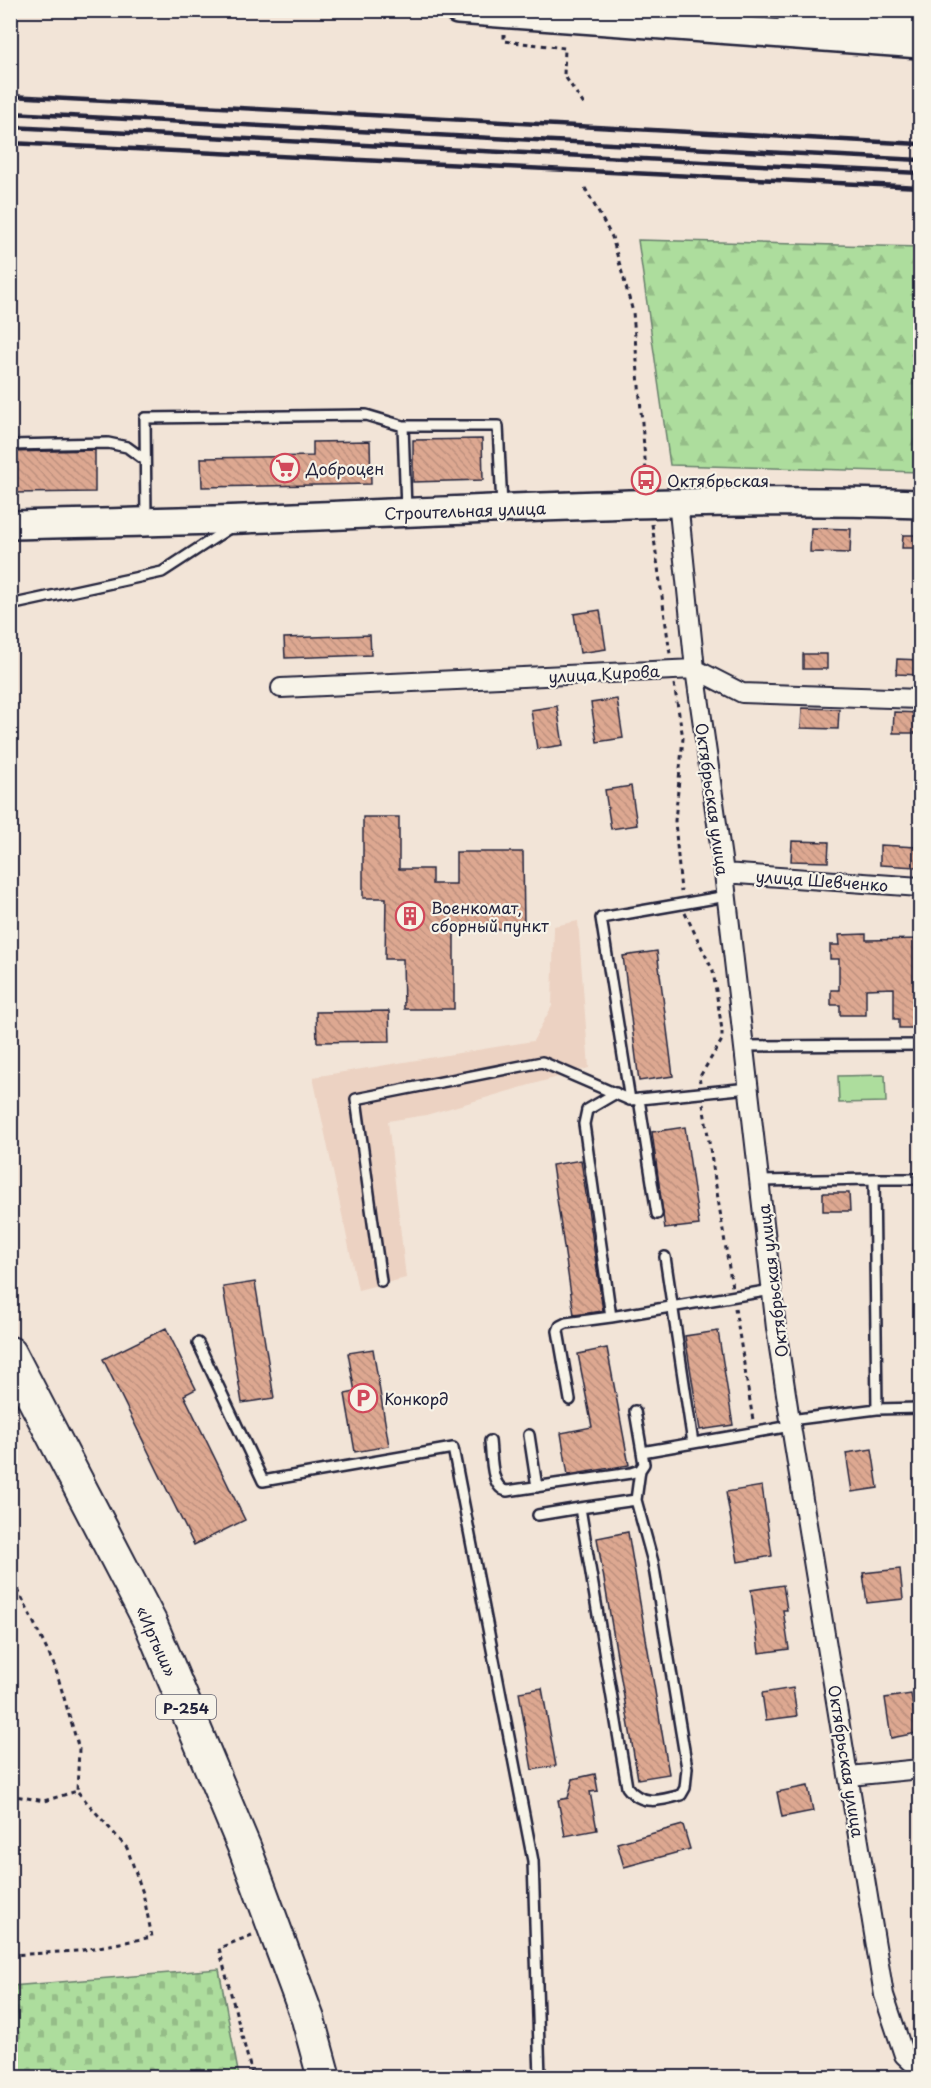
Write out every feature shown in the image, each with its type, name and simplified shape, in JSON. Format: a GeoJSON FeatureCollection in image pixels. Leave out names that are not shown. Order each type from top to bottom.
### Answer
{"type":"FeatureCollection","features":[{"type":"Feature","properties":{"kind":"highway","name":"«Иртыш»"},"geometry":{"type":"LineString","coordinates":[[10,1353],[150,1622],[245,1849],[308,2019],[324,2078]]}},
{"type":"Feature","properties":{"kind":"main road"},"geometry":{"type":"LineString","coordinates":[[458,10],[921,44]]}},
{"type":"Feature","properties":{"kind":"main road"},"geometry":{"type":"LineString","coordinates":[[788,10],[921,19]]}},
{"type":"Feature","properties":{"kind":"main road","name":"Строительная улица"},"geometry":{"type":"LineString","coordinates":[[10,525],[244,519],[678,501],[798,500],[921,504]]}},
{"type":"Feature","properties":{"kind":"street","name":"Октябрьская улица"},"geometry":{"type":"LineString","coordinates":[[678,501],[695,669],[727,896],[772,1290],[790,1423],[850,1776],[884,1995],[904,2055],[921,2070]]}},
{"type":"Feature","properties":{"kind":"street","name":"улица Кирова"},"geometry":{"type":"LineString","coordinates":[[281,688],[695,669],[742,693],[921,699]]}},
{"type":"Feature","properties":{"kind":"street","name":"улица Шевченко"},"geometry":{"type":"LineString","coordinates":[[724,873],[921,887]]}},
{"type":"Feature","properties":{"kind":"street"},"geometry":{"type":"LineString","coordinates":[[850,1776],[921,1769]]}},
{"type":"Feature","properties":{"kind":"lane"},"geometry":{"type":"LineString","coordinates":[[146,522],[145,418],[366,415],[404,426],[498,426],[502,508]]}},
{"type":"Feature","properties":{"kind":"lane"},"geometry":{"type":"LineString","coordinates":[[404,426],[406,512]]}},
{"type":"Feature","properties":{"kind":"lane"},"geometry":{"type":"LineString","coordinates":[[10,445],[108,443],[127,447],[145,460]]}},
{"type":"Feature","properties":{"kind":"lane"},"geometry":{"type":"LineString","coordinates":[[10,605],[162,572],[244,519]]}},
{"type":"Feature","properties":{"kind":"lane"},"geometry":{"type":"LineString","coordinates":[[657,1214],[602,918],[727,896]]}},
{"type":"Feature","properties":{"kind":"lane"},"geometry":{"type":"LineString","coordinates":[[744,1047],[921,1045]]}},
{"type":"Feature","properties":{"kind":"lane"},"geometry":{"type":"LineString","coordinates":[[381,1281],[356,1099],[542,1062],[615,1094],[635,1099],[749,1088]]}},
{"type":"Feature","properties":{"kind":"lane"},"geometry":{"type":"LineString","coordinates":[[611,1317],[584,1124],[587,1110],[615,1094]]}},
{"type":"Feature","properties":{"kind":"lane"},"geometry":{"type":"LineString","coordinates":[[874,1179],[877,1409]]}},
{"type":"Feature","properties":{"kind":"lane"},"geometry":{"type":"LineString","coordinates":[[760,1181],[921,1179]]}},
{"type":"Feature","properties":{"kind":"lane"},"geometry":{"type":"LineString","coordinates":[[665,1257],[693,1443]]}},
{"type":"Feature","properties":{"kind":"lane"},"geometry":{"type":"LineString","coordinates":[[570,1400],[558,1331],[560,1326],[566,1323],[772,1290]]}},
{"type":"Feature","properties":{"kind":"lane"},"geometry":{"type":"LineString","coordinates":[[198,1342],[263,1481],[453,1448],[533,1861],[540,2078]]}},
{"type":"Feature","properties":{"kind":"lane"},"geometry":{"type":"LineString","coordinates":[[642,1452],[755,1432],[790,1423],[877,1409],[921,1408]]}},
{"type":"Feature","properties":{"kind":"lane"},"geometry":{"type":"LineString","coordinates":[[580,1509],[627,1787],[633,1796],[644,1801],[681,1795],[685,1788],[687,1768],[652,1562],[636,1500],[640,1470],[644,1464],[635,1411]]}},
{"type":"Feature","properties":{"kind":"lane"},"geometry":{"type":"LineString","coordinates":[[529,1435],[537,1487]]}},
{"type":"Feature","properties":{"kind":"lane"},"geometry":{"type":"LineString","coordinates":[[490,1441],[496,1484],[502,1490],[537,1487],[640,1470]]}},
{"type":"Feature","properties":{"kind":"lane"},"geometry":{"type":"LineString","coordinates":[[538,1515],[636,1500]]}},
{"type":"Feature","properties":{"kind":"path"},"geometry":{"type":"LineString","coordinates":[[506,14],[504,41],[565,48],[564,75],[585,106]]}},
{"type":"Feature","properties":{"kind":"path"},"geometry":{"type":"LineString","coordinates":[[585,188],[612,237],[633,312],[649,502],[682,738],[675,835],[683,904],[687,921],[713,971],[722,1030],[722,1040],[699,1078],[755,1432]]}},
{"type":"Feature","properties":{"kind":"path"},"geometry":{"type":"LineString","coordinates":[[10,1573],[55,1667],[79,1749],[77,1791],[127,1848],[144,1893],[152,1937],[78,1951],[10,1955]]}},
{"type":"Feature","properties":{"kind":"path"},"geometry":{"type":"LineString","coordinates":[[10,1795],[44,1801],[77,1791]]}},
{"type":"Feature","properties":{"kind":"path"},"geometry":{"type":"LineString","coordinates":[[253,2078],[219,1948],[274,1927]]}},
{"type":"Feature","properties":{"kind":"shaded area"},"geometry":{"type":"Polygon","coordinates":[[[578,921],[589,1068],[426,1115],[388,1121],[406,1278],[358,1290],[313,1077],[533,1041],[552,1006],[554,926],[578,921]]]}},
{"type":"Feature","properties":{"kind":"green space"},"geometry":{"type":"Polygon","coordinates":[[[638,240],[920,247],[920,472],[670,465],[638,240]]]}},
{"type":"Feature","properties":{"kind":"green space"},"geometry":{"type":"Polygon","coordinates":[[[885,1075],[886,1102],[839,1103],[838,1076],[885,1075]]]}},
{"type":"Feature","properties":{"kind":"green space"},"geometry":{"type":"Polygon","coordinates":[[[219,1969],[239,2077],[11,2077],[11,1986],[219,1969]]]}},
{"type":"Feature","properties":{"kind":"building"},"geometry":{"type":"Polygon","coordinates":[[[482,439],[483,480],[413,482],[413,440],[482,439]]]}},
{"type":"Feature","properties":{"kind":"building"},"geometry":{"type":"Polygon","coordinates":[[[370,441],[371,484],[202,487],[201,458],[313,456],[313,442],[370,441]]]}},
{"type":"Feature","properties":{"kind":"building"},"geometry":{"type":"Polygon","coordinates":[[[95,450],[95,492],[10,493],[10,452],[95,450]]]}},
{"type":"Feature","properties":{"kind":"building"},"geometry":{"type":"Polygon","coordinates":[[[811,528],[851,529],[850,553],[810,552],[811,528]]]}},
{"type":"Feature","properties":{"kind":"building"},"geometry":{"type":"Polygon","coordinates":[[[903,535],[921,535],[921,548],[902,548],[903,535]]]}},
{"type":"Feature","properties":{"kind":"building"},"geometry":{"type":"Polygon","coordinates":[[[600,610],[606,649],[580,653],[574,614],[600,610]]]}},
{"type":"Feature","properties":{"kind":"building"},"geometry":{"type":"Polygon","coordinates":[[[370,635],[371,655],[285,658],[284,638],[370,635]]]}},
{"type":"Feature","properties":{"kind":"building"},"geometry":{"type":"Polygon","coordinates":[[[803,654],[827,654],[827,669],[803,669],[803,654]]]}},
{"type":"Feature","properties":{"kind":"building"},"geometry":{"type":"Polygon","coordinates":[[[897,659],[921,660],[921,675],[896,674],[897,659]]]}},
{"type":"Feature","properties":{"kind":"building"},"geometry":{"type":"Polygon","coordinates":[[[617,699],[623,738],[597,742],[591,703],[617,699]]]}},
{"type":"Feature","properties":{"kind":"building"},"geometry":{"type":"Polygon","coordinates":[[[557,706],[563,745],[537,749],[531,710],[557,706]]]}},
{"type":"Feature","properties":{"kind":"building"},"geometry":{"type":"Polygon","coordinates":[[[802,708],[839,709],[838,729],[801,728],[802,708]]]}},
{"type":"Feature","properties":{"kind":"building"},"geometry":{"type":"Polygon","coordinates":[[[894,712],[921,713],[921,733],[893,733],[894,712]]]}},
{"type":"Feature","properties":{"kind":"building"},"geometry":{"type":"Polygon","coordinates":[[[631,786],[637,825],[611,829],[605,790],[631,786]]]}},
{"type":"Feature","properties":{"kind":"building","name":"Военкомат, сборный пункт"},"geometry":{"type":"Polygon","coordinates":[[[363,817],[399,817],[399,869],[432,869],[432,884],[456,884],[456,852],[523,852],[524,929],[454,929],[454,1009],[404,1009],[403,959],[385,959],[386,898],[363,898],[363,817]]]}},
{"type":"Feature","properties":{"kind":"building"},"geometry":{"type":"Polygon","coordinates":[[[792,841],[829,842],[828,862],[791,861],[792,841]]]}},
{"type":"Feature","properties":{"kind":"building"},"geometry":{"type":"Polygon","coordinates":[[[880,845],[917,847],[917,867],[880,865],[880,845]]]}},
{"type":"Feature","properties":{"kind":"building"},"geometry":{"type":"Polygon","coordinates":[[[866,934],[866,940],[921,939],[921,1020],[914,1020],[914,1028],[899,1028],[899,1019],[894,1019],[894,988],[866,989],[866,1015],[840,1015],[840,1005],[831,1005],[831,990],[839,990],[839,959],[830,959],[830,945],[840,945],[839,935],[866,934]]]}},
{"type":"Feature","properties":{"kind":"building"},"geometry":{"type":"Polygon","coordinates":[[[657,951],[673,1076],[639,1081],[623,956],[657,951]]]}},
{"type":"Feature","properties":{"kind":"building"},"geometry":{"type":"Polygon","coordinates":[[[389,1011],[390,1041],[317,1042],[316,1012],[389,1011]]]}},
{"type":"Feature","properties":{"kind":"building"},"geometry":{"type":"Polygon","coordinates":[[[685,1127],[699,1225],[665,1229],[652,1132],[685,1127]]]}},
{"type":"Feature","properties":{"kind":"building"},"geometry":{"type":"Polygon","coordinates":[[[581,1160],[603,1311],[574,1315],[552,1165],[581,1160]]]}},
{"type":"Feature","properties":{"kind":"building"},"geometry":{"type":"Polygon","coordinates":[[[823,1193],[849,1193],[850,1211],[823,1211],[823,1193]]]}},
{"type":"Feature","properties":{"kind":"building"},"geometry":{"type":"Polygon","coordinates":[[[255,1282],[274,1398],[242,1403],[223,1287],[255,1282]]]}},
{"type":"Feature","properties":{"kind":"building"},"geometry":{"type":"Polygon","coordinates":[[[166,1328],[196,1389],[184,1395],[245,1520],[194,1545],[103,1359],[166,1328]]]}},
{"type":"Feature","properties":{"kind":"building"},"geometry":{"type":"Polygon","coordinates":[[[718,1331],[733,1425],[700,1430],[685,1336],[718,1331]]]}},
{"type":"Feature","properties":{"kind":"building"},"geometry":{"type":"Polygon","coordinates":[[[607,1348],[629,1465],[568,1475],[561,1433],[592,1427],[578,1354],[607,1348]]]}},
{"type":"Feature","properties":{"kind":"building"},"geometry":{"type":"Polygon","coordinates":[[[373,1349],[389,1446],[355,1452],[345,1394],[355,1392],[348,1353],[373,1349]]]}},
{"type":"Feature","properties":{"kind":"building"},"geometry":{"type":"Polygon","coordinates":[[[872,1449],[878,1488],[852,1492],[846,1453],[872,1449]]]}},
{"type":"Feature","properties":{"kind":"building"},"geometry":{"type":"Polygon","coordinates":[[[762,1486],[772,1556],[738,1562],[726,1492],[762,1486]]]}},
{"type":"Feature","properties":{"kind":"building"},"geometry":{"type":"Polygon","coordinates":[[[628,1532],[669,1774],[638,1779],[597,1538],[628,1532]]]}},
{"type":"Feature","properties":{"kind":"building"},"geometry":{"type":"Polygon","coordinates":[[[900,1569],[903,1599],[867,1603],[863,1573],[900,1569]]]}},
{"type":"Feature","properties":{"kind":"building"},"geometry":{"type":"Polygon","coordinates":[[[783,1585],[787,1610],[783,1610],[789,1649],[759,1653],[751,1590],[783,1585]]]}},
{"type":"Feature","properties":{"kind":"building"},"geometry":{"type":"Polygon","coordinates":[[[542,1688],[556,1766],[532,1770],[519,1692],[542,1688]]]}},
{"type":"Feature","properties":{"kind":"building"},"geometry":{"type":"Polygon","coordinates":[[[793,1688],[797,1716],[766,1720],[762,1693],[793,1688]]]}},
{"type":"Feature","properties":{"kind":"building"},"geometry":{"type":"Polygon","coordinates":[[[911,1694],[917,1733],[891,1738],[885,1698],[911,1694]]]}},
{"type":"Feature","properties":{"kind":"building"},"geometry":{"type":"Polygon","coordinates":[[[595,1774],[598,1791],[590,1792],[597,1830],[565,1836],[558,1800],[568,1798],[573,1779],[595,1774]]]}},
{"type":"Feature","properties":{"kind":"building"},"geometry":{"type":"Polygon","coordinates":[[[808,1786],[813,1811],[782,1817],[777,1792],[808,1786]]]}},
{"type":"Feature","properties":{"kind":"building"},"geometry":{"type":"Polygon","coordinates":[[[683,1825],[690,1849],[624,1867],[617,1843],[683,1825]]]}},
{"type":"Feature","properties":{"kind":"railway"},"geometry":{"type":"LineString","coordinates":[[10,96],[920,144]]}},
{"type":"Feature","properties":{"kind":"railway"},"geometry":{"type":"LineString","coordinates":[[10,113],[920,160]]}},
{"type":"Feature","properties":{"kind":"railway"},"geometry":{"type":"LineString","coordinates":[[10,127],[920,173]]}},
{"type":"Feature","properties":{"kind":"railway"},"geometry":{"type":"LineString","coordinates":[[10,143],[920,187]]}},
{"type":"Feature","properties":{"kind":"place","name":"Доброцен"},"geometry":{"type":"Point","coordinates":[285,468]}},
{"type":"Feature","properties":{"kind":"place","name":"Октябрьская"},"geometry":{"type":"Point","coordinates":[646,480]}},
{"type":"Feature","properties":{"kind":"place","name":"Военкомат, сборный пункт"},"geometry":{"type":"Point","coordinates":[410,916]}},
{"type":"Feature","properties":{"kind":"place","name":"Конкорд"},"geometry":{"type":"Point","coordinates":[363,1398]}}]}
